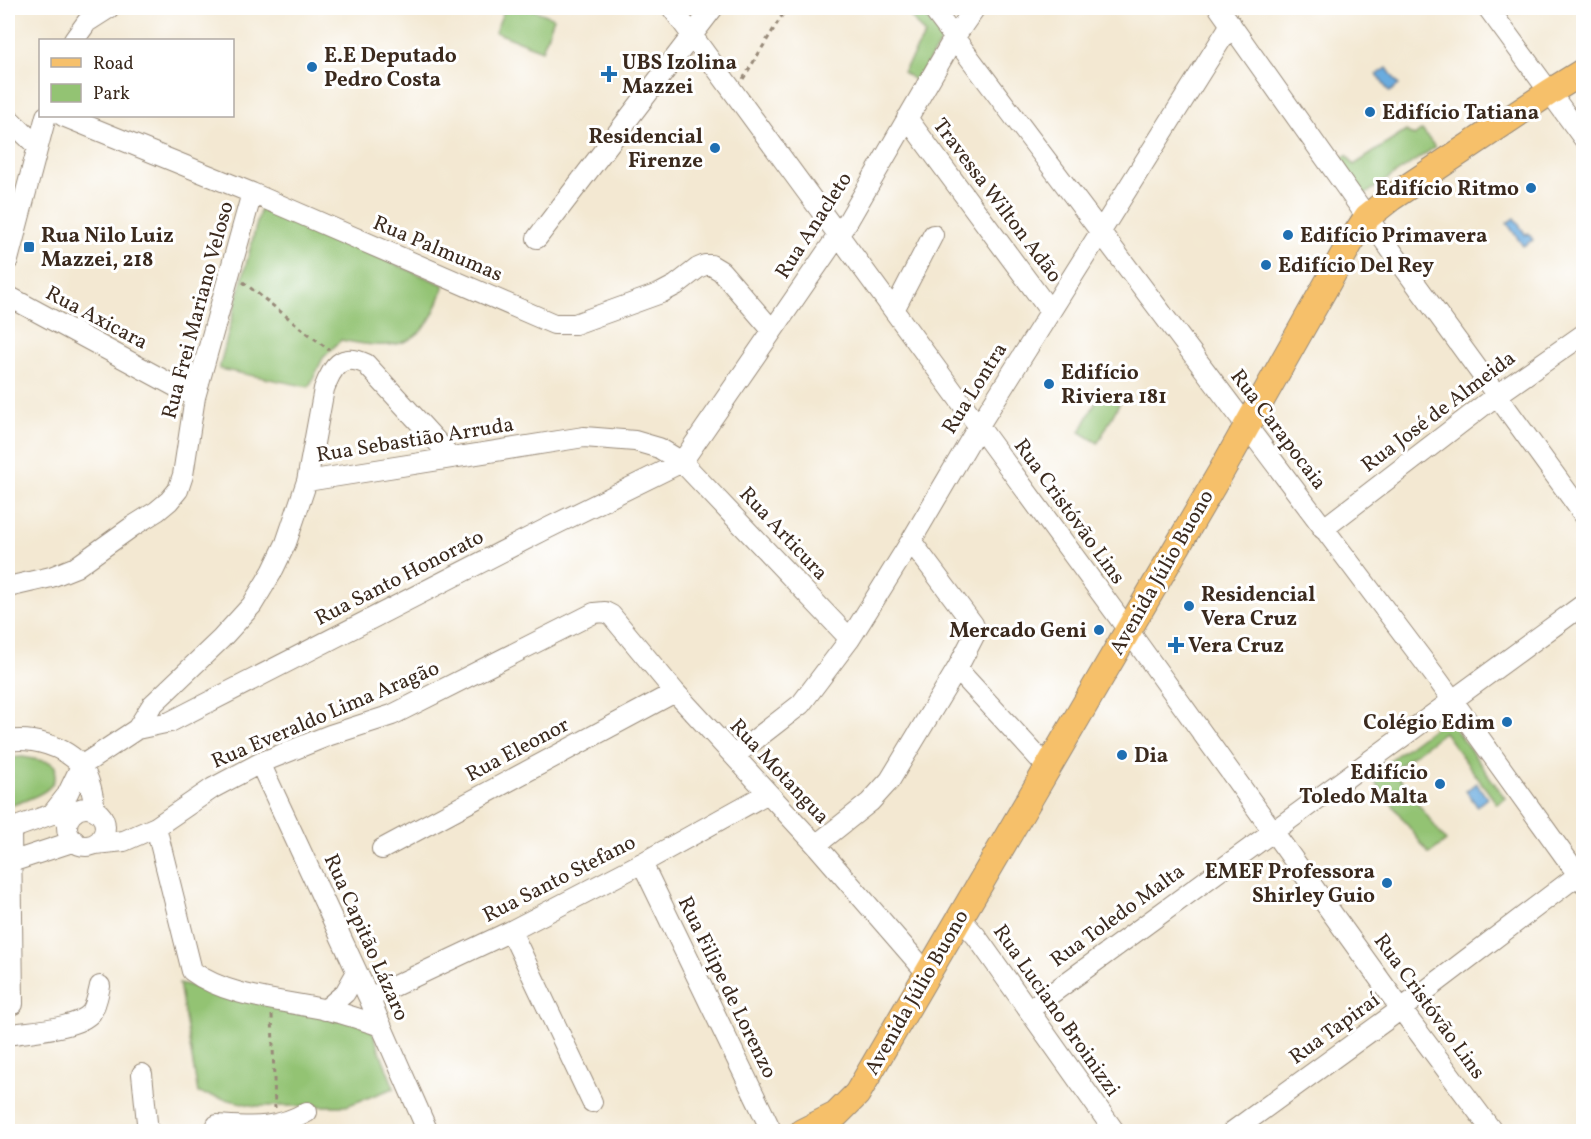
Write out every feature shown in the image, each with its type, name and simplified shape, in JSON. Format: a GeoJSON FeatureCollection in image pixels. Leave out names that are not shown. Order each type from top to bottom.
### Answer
{"type":"FeatureCollection","features":[{"type":"Feature","properties":{"kind":"main road","name":"Avenida Júlio Buono"},"geometry":{"type":"LineString","coordinates":[[802,1131],[836,1115],[856,1094],[1367,217],[1391,198],[1584,71]]}},
{"type":"Feature","properties":{"kind":"street"},"geometry":{"type":"LineString","coordinates":[[75,39],[87,22],[109,8]]}},
{"type":"Feature","properties":{"kind":"street","name":"Rua Cristóvão Lins"},"geometry":{"type":"LineString","coordinates":[[672,8],[1128,630],[1401,1009],[1493,1131]]}},
{"type":"Feature","properties":{"kind":"street"},"geometry":{"type":"LineString","coordinates":[[537,238],[713,8]]}},
{"type":"Feature","properties":{"kind":"street","name":"Rua Carapocaia"},"geometry":{"type":"LineString","coordinates":[[932,8],[1452,699],[1581,879]]}},
{"type":"Feature","properties":{"kind":"street","name":"Rua Anacleto"},"geometry":{"type":"LineString","coordinates":[[682,462],[839,234],[954,38],[975,8]]}},
{"type":"Feature","properties":{"kind":"street"},"geometry":{"type":"LineString","coordinates":[[1219,8],[1367,217],[1584,514]]}},
{"type":"Feature","properties":{"kind":"street"},"geometry":{"type":"LineString","coordinates":[[1488,8],[1584,139]]}},
{"type":"Feature","properties":{"kind":"street","name":"Rua Lontra"},"geometry":{"type":"LineString","coordinates":[[734,756],[801,704],[850,639],[978,427],[1231,24]]}},
{"type":"Feature","properties":{"kind":"street"},"geometry":{"type":"LineString","coordinates":[[8,260],[46,117]]}},
{"type":"Feature","properties":{"kind":"street","name":"Rua Palmumas"},"geometry":{"type":"LineString","coordinates":[[65,117],[252,193],[554,324],[575,324],[661,293],[676,285],[698,267],[711,265],[721,271],[771,330]]}},
{"type":"Feature","properties":{"kind":"street"},"geometry":{"type":"LineString","coordinates":[[8,118],[37,146]]}},
{"type":"Feature","properties":{"kind":"street","name":"Travessa Wilton Adão"},"geometry":{"type":"LineString","coordinates":[[907,118],[1050,311]]}},
{"type":"Feature","properties":{"kind":"street","name":"Rua Frei Mariano Veloso"},"geometry":{"type":"LineString","coordinates":[[8,587],[51,577],[76,567],[169,501],[178,490],[183,475],[195,397],[252,193]]}},
{"type":"Feature","properties":{"kind":"street"},"geometry":{"type":"LineString","coordinates":[[894,310],[933,235]]}},
{"type":"Feature","properties":{"kind":"street","name":"Rua Axicara"},"geometry":{"type":"LineString","coordinates":[[8,296],[195,397]]}},
{"type":"Feature","properties":{"kind":"street","name":"Rua José de Almeida"},"geometry":{"type":"LineString","coordinates":[[1323,529],[1497,395],[1584,334]]}},
{"type":"Feature","properties":{"kind":"street"},"geometry":{"type":"LineString","coordinates":[[307,481],[324,389],[334,369],[343,360],[354,359],[371,368],[451,458]]}},
{"type":"Feature","properties":{"kind":"street","name":"Rua Sebastião Arruda"},"geometry":{"type":"LineString","coordinates":[[81,766],[137,729],[152,705],[221,639],[252,605],[272,572],[285,543],[307,481],[584,437],[635,441],[659,448],[682,462]]}},
{"type":"Feature","properties":{"kind":"street","name":"Rua Articura"},"geometry":{"type":"LineString","coordinates":[[682,462],[850,639]]}},
{"type":"Feature","properties":{"kind":"street","name":"Rua Santo Honorato"},"geometry":{"type":"LineString","coordinates":[[137,729],[170,722],[546,529],[682,462]]}},
{"type":"Feature","properties":{"kind":"street"},"geometry":{"type":"LineString","coordinates":[[816,845],[870,802],[890,780],[975,637],[976,629],[911,541]]}},
{"type":"Feature","properties":{"kind":"street","name":"Rua Toledo Malta"},"geometry":{"type":"LineString","coordinates":[[1029,1010],[1584,604]]}},
{"type":"Feature","properties":{"kind":"street","name":"Rua Motangua"},"geometry":{"type":"LineString","coordinates":[[594,613],[605,612],[611,615],[675,692],[816,845],[927,973]]}},
{"type":"Feature","properties":{"kind":"street","name":"Rua Everaldo Lima Aragão"},"geometry":{"type":"LineString","coordinates":[[9,863],[85,843],[124,841],[148,830],[213,788],[260,763],[330,735],[392,715],[594,613]]}},
{"type":"Feature","properties":{"kind":"street"},"geometry":{"type":"LineString","coordinates":[[957,669],[1047,767]]}},
{"type":"Feature","properties":{"kind":"street","name":"Rua Eleonor"},"geometry":{"type":"LineString","coordinates":[[382,849],[675,692]]}},
{"type":"Feature","properties":{"kind":"street"},"geometry":{"type":"LineString","coordinates":[[8,741],[26,740],[49,746],[66,753],[81,766],[91,788],[100,818],[104,834],[85,843],[68,830],[68,823],[75,812],[81,808],[100,818],[148,830],[192,971],[205,981],[272,999],[326,1010],[381,1026]]}},
{"type":"Feature","properties":{"kind":"street","name":"Rua Capitão Lázaro"},"geometry":{"type":"LineString","coordinates":[[260,763],[428,1131]]}},
{"type":"Feature","properties":{"kind":"street"},"geometry":{"type":"LineString","coordinates":[[52,814],[67,795],[81,766]]}},
{"type":"Feature","properties":{"kind":"street","name":"Rua Santo Stefano"},"geometry":{"type":"LineString","coordinates":[[369,999],[511,931],[642,863],[768,793]]}},
{"type":"Feature","properties":{"kind":"street"},"geometry":{"type":"LineString","coordinates":[[13,1004],[10,964],[9,830],[52,814],[75,812]]}},
{"type":"Feature","properties":{"kind":"street","name":"Rua Filipe de Lorenzo"},"geometry":{"type":"LineString","coordinates":[[642,863],[772,1131]]}},
{"type":"Feature","properties":{"kind":"street","name":"Rua Tapiraí"},"geometry":{"type":"LineString","coordinates":[[1236,1130],[1581,879]]}},
{"type":"Feature","properties":{"kind":"street","name":"Rua Luciano Broinizzi"},"geometry":{"type":"LineString","coordinates":[[959,917],[1115,1131]]}},
{"type":"Feature","properties":{"kind":"street"},"geometry":{"type":"LineString","coordinates":[[511,931],[592,1102]]}},
{"type":"Feature","properties":{"kind":"street"},"geometry":{"type":"LineString","coordinates":[[326,1010],[345,993],[357,972]]}},
{"type":"Feature","properties":{"kind":"street"},"geometry":{"type":"LineString","coordinates":[[8,1035],[74,1023],[84,1018],[92,1012],[100,986]]}},
{"type":"Feature","properties":{"kind":"street"},"geometry":{"type":"LineString","coordinates":[[142,1074],[148,1131]]}},
{"type":"Feature","properties":{"kind":"street"},"geometry":{"type":"LineString","coordinates":[[217,1125],[276,1129],[307,1112]]}},
{"type":"Feature","properties":{"kind":"path"},"geometry":{"type":"LineString","coordinates":[[735,93],[786,9]]}},
{"type":"Feature","properties":{"kind":"path"},"geometry":{"type":"LineString","coordinates":[[231,272],[343,360]]}},
{"type":"Feature","properties":{"kind":"path"},"geometry":{"type":"LineString","coordinates":[[272,999],[276,1129]]}},
{"type":"Feature","properties":{"kind":"green space"},"geometry":{"type":"Polygon","coordinates":[[[505,8],[529,8],[554,18],[542,50],[495,32],[505,8]]]}},
{"type":"Feature","properties":{"kind":"green space"},"geometry":{"type":"Polygon","coordinates":[[[904,8],[919,8],[943,39],[916,81],[903,72],[925,35],[904,8]]]}},
{"type":"Feature","properties":{"kind":"green space"},"geometry":{"type":"Polygon","coordinates":[[[1422,130],[1435,147],[1364,195],[1339,159],[1347,155],[1354,165],[1406,131],[1414,136],[1422,130]]]}},
{"type":"Feature","properties":{"kind":"green space"},"geometry":{"type":"Polygon","coordinates":[[[261,207],[444,285],[429,321],[419,333],[395,344],[362,344],[341,340],[323,358],[309,387],[219,369],[261,207]]]}},
{"type":"Feature","properties":{"kind":"green space"},"geometry":{"type":"Polygon","coordinates":[[[1101,392],[1120,402],[1098,443],[1080,432],[1101,392]]]}},
{"type":"Feature","properties":{"kind":"green space"},"geometry":{"type":"Polygon","coordinates":[[[1443,721],[1450,722],[1505,798],[1497,804],[1444,732],[1393,770],[1446,841],[1429,854],[1370,775],[1443,721]]]}},
{"type":"Feature","properties":{"kind":"green space"},"geometry":{"type":"Polygon","coordinates":[[[23,757],[49,762],[55,766],[53,783],[41,794],[8,807],[8,758],[23,757]]]}},
{"type":"Feature","properties":{"kind":"green space"},"geometry":{"type":"Polygon","coordinates":[[[179,983],[370,1025],[394,1088],[346,1106],[255,1106],[198,1093],[179,983]]]}},
{"type":"Feature","properties":{"kind":"water"},"geometry":{"type":"Polygon","coordinates":[[[1387,68],[1399,85],[1389,92],[1377,75],[1387,68]]]}},
{"type":"Feature","properties":{"kind":"water"},"geometry":{"type":"Polygon","coordinates":[[[1514,218],[1526,235],[1528,233],[1533,240],[1523,246],[1507,223],[1514,218]]]}},
{"type":"Feature","properties":{"kind":"water"},"geometry":{"type":"Polygon","coordinates":[[[1476,783],[1487,798],[1477,806],[1466,791],[1476,783]]]}},
{"type":"Feature","properties":{"kind":"place","name":"E.E Deputado Pedro Costa"},"geometry":{"type":"Point","coordinates":[312,67]}},
{"type":"Feature","properties":{"kind":"place","name":"UBS Izolina Mazzei"},"geometry":{"type":"Point","coordinates":[609,74]}},
{"type":"Feature","properties":{"kind":"place","name":"Edifício Tatiana"},"geometry":{"type":"Point","coordinates":[1370,112]}},
{"type":"Feature","properties":{"kind":"place","name":"Residencial Firenze"},"geometry":{"type":"Point","coordinates":[715,148]}},
{"type":"Feature","properties":{"kind":"place","name":"Edifício Ritmo"},"geometry":{"type":"Point","coordinates":[1531,188]}},
{"type":"Feature","properties":{"kind":"place","name":"Edifício Primavera"},"geometry":{"type":"Point","coordinates":[1288,235]}},
{"type":"Feature","properties":{"kind":"place","name":"Rua Nilo Luiz Mazzei, 218"},"geometry":{"type":"Point","coordinates":[29,247]}},
{"type":"Feature","properties":{"kind":"place","name":"Edifício Del Rey"},"geometry":{"type":"Point","coordinates":[1266,265]}},
{"type":"Feature","properties":{"kind":"place","name":"Edifício Riviera 181"},"geometry":{"type":"Point","coordinates":[1049,384]}},
{"type":"Feature","properties":{"kind":"place","name":"Residencial Vera Cruz"},"geometry":{"type":"Point","coordinates":[1189,606]}},
{"type":"Feature","properties":{"kind":"place","name":"Mercado Geni"},"geometry":{"type":"Point","coordinates":[1099,630]}},
{"type":"Feature","properties":{"kind":"place","name":"Vera Cruz"},"geometry":{"type":"Point","coordinates":[1176,645]}},
{"type":"Feature","properties":{"kind":"place","name":"Colégio Edim"},"geometry":{"type":"Point","coordinates":[1507,722]}},
{"type":"Feature","properties":{"kind":"place","name":"Dia"},"geometry":{"type":"Point","coordinates":[1122,755]}},
{"type":"Feature","properties":{"kind":"place","name":"Edifício Toledo Malta"},"geometry":{"type":"Point","coordinates":[1440,784]}},
{"type":"Feature","properties":{"kind":"place","name":"EMEF Professora Shirley Guio"},"geometry":{"type":"Point","coordinates":[1387,883]}}]}
